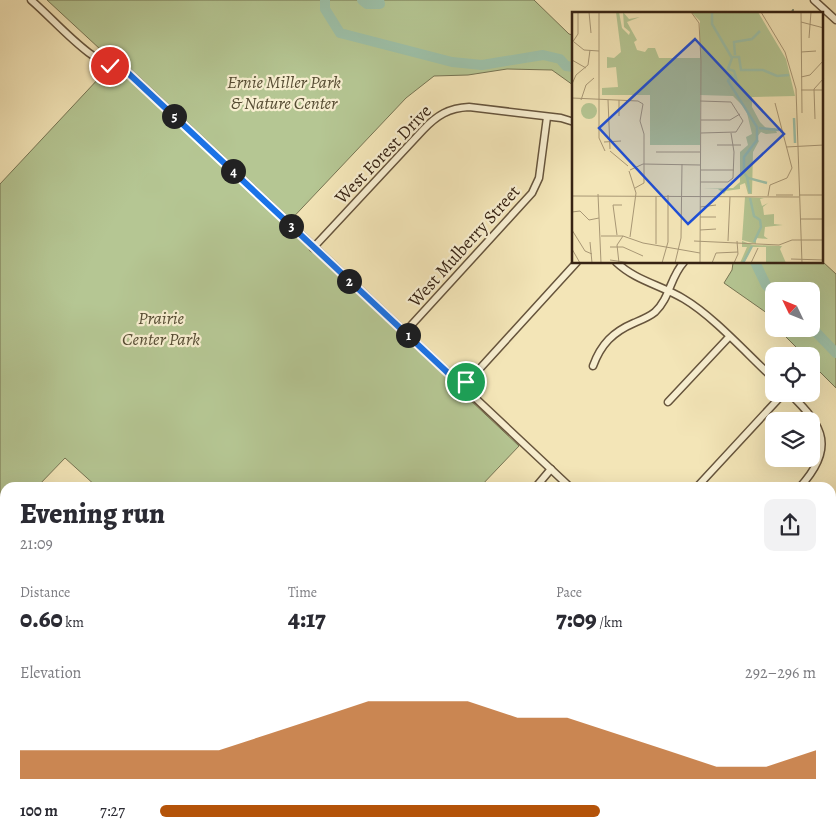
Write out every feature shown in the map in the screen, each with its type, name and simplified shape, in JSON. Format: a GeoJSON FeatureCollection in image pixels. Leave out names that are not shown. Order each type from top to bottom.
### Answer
{"type":"FeatureCollection","features":[{"type":"Feature","properties":{"kind":"street"},"geometry":{"type":"LineString","coordinates":[[31,0],[85,49],[115,70],[128,73],[565,482]]}},
{"type":"Feature","properties":{"kind":"street"},"geometry":{"type":"LineString","coordinates":[[814,0],[836,20]]}},
{"type":"Feature","properties":{"kind":"street","name":"West Forest Drive"},"geometry":{"type":"LineString","coordinates":[[313,248],[423,130],[442,114],[458,108],[469,107],[572,122]]}},
{"type":"Feature","properties":{"kind":"street","name":"West Mulberry Street"},"geometry":{"type":"LineString","coordinates":[[405,332],[532,193],[539,178],[547,117]]}},
{"type":"Feature","properties":{"kind":"street"},"geometry":{"type":"LineString","coordinates":[[463,387],[575,264]]}},
{"type":"Feature","properties":{"kind":"street"},"geometry":{"type":"LineString","coordinates":[[618,264],[632,276],[683,298],[701,311],[765,371]]}},
{"type":"Feature","properties":{"kind":"street"},"geometry":{"type":"LineString","coordinates":[[593,366],[598,351],[611,336],[654,313],[669,292],[673,279],[683,264]]}},
{"type":"Feature","properties":{"kind":"street"},"geometry":{"type":"LineString","coordinates":[[668,402],[729,337]]}},
{"type":"Feature","properties":{"kind":"street"},"geometry":{"type":"LineString","coordinates":[[702,482],[776,402]]}},
{"type":"Feature","properties":{"kind":"street"},"geometry":{"type":"LineString","coordinates":[[798,402],[813,416],[821,438],[821,452],[816,467],[804,482]]}},
{"type":"Feature","properties":{"kind":"street"},"geometry":{"type":"LineString","coordinates":[[540,482],[551,469]]}},
{"type":"Feature","properties":{"kind":"green space","name":"Prairie Center Park"},"geometry":{"type":"Polygon","coordinates":[[[47,0],[534,0],[572,35],[572,84],[552,70],[507,69],[468,75],[434,76],[406,98],[285,226],[519,446],[485,482],[91,482],[65,458],[42,482],[0,482],[0,184],[114,62],[47,0]]]}},
{"type":"Feature","properties":{"kind":"green space"},"geometry":{"type":"Polygon","coordinates":[[[824,263],[836,274],[836,388],[820,372],[820,347],[796,347],[787,338],[820,338],[820,282],[765,282],[765,312],[724,283],[732,270],[733,264],[824,263]]]}},
{"type":"Feature","properties":{"kind":"waterway"},"geometry":{"type":"LineString","coordinates":[[325,0],[325,9],[340,33],[452,62],[482,65],[543,55],[560,59],[566,66],[572,67]]}},
{"type":"Feature","properties":{"kind":"waterway"},"geometry":{"type":"LineString","coordinates":[[362,0],[367,4],[380,4],[379,0]]}},
{"type":"Feature","properties":{"kind":"waterway"},"geometry":{"type":"LineString","coordinates":[[756,264],[765,283]]}},
{"type":"Feature","properties":{"kind":"waterway"},"geometry":{"type":"LineString","coordinates":[[820,336],[836,353]]}},
{"type":"Feature","properties":{"kind":"route"},"geometry":{"type":"LineString","coordinates":[[110,66],[115,70],[128,73],[463,387],[466,382]]}},
{"type":"Feature","properties":{"kind":"park label","name":"Ernie Miller Park & Nature Center"},"geometry":{"type":"Point","coordinates":[284,92]}}]}
